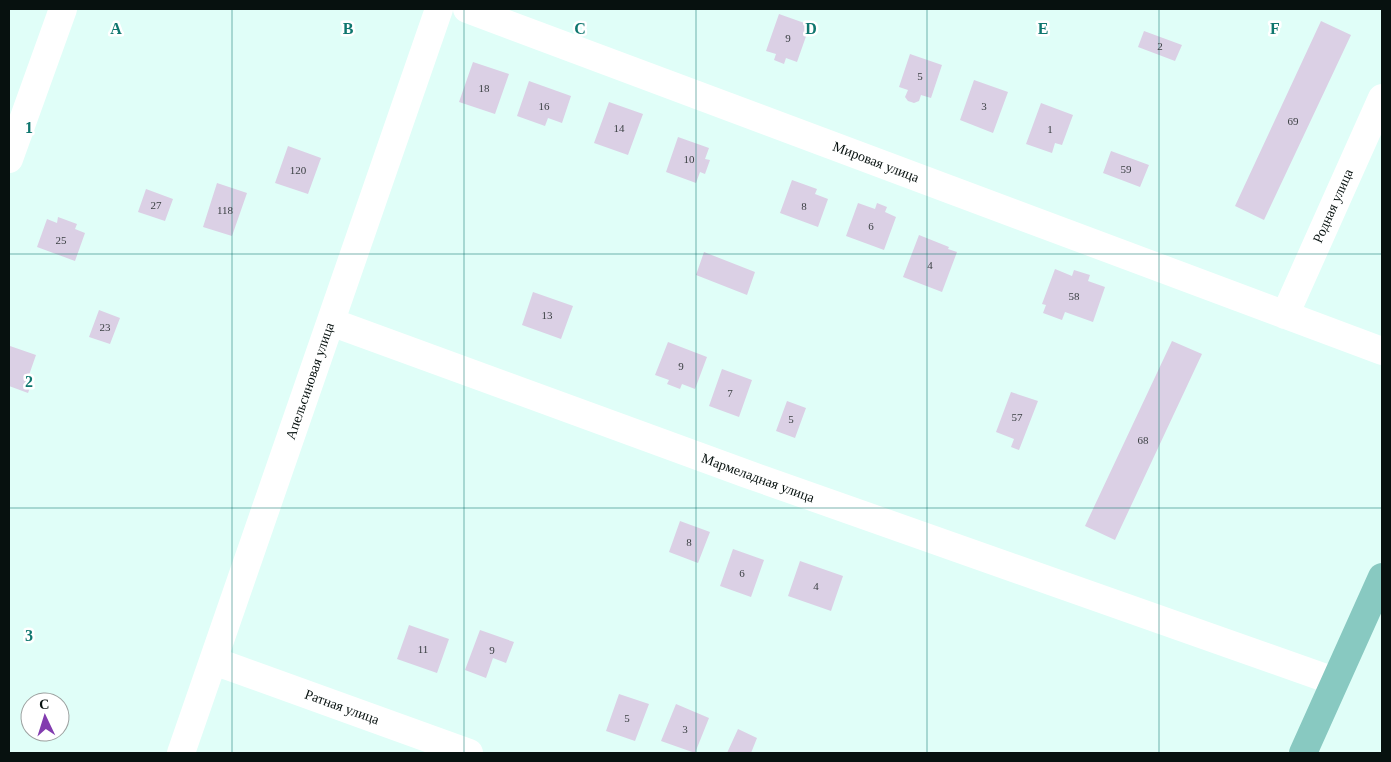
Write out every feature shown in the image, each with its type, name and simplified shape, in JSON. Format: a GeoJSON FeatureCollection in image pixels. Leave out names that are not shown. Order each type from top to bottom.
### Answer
{"type":"FeatureCollection","features":[{"type":"Feature","properties":{"kind":"main road"},"geometry":{"type":"LineString","coordinates":[[1303,753],[1382,577]]}},
{"type":"Feature","properties":{"kind":"street"},"geometry":{"type":"LineString","coordinates":[[9,159],[63,9]]}},
{"type":"Feature","properties":{"kind":"street","name":"Апельсиновая улица"},"geometry":{"type":"LineString","coordinates":[[181,753],[439,9]]}},
{"type":"Feature","properties":{"kind":"street","name":"Мировая улица"},"geometry":{"type":"LineString","coordinates":[[467,9],[1382,351]]}},
{"type":"Feature","properties":{"kind":"street","name":"Родная улица"},"geometry":{"type":"LineString","coordinates":[[1285,315],[1382,98]]}},
{"type":"Feature","properties":{"kind":"street","name":"Мармеладная улица"},"geometry":{"type":"LineString","coordinates":[[331,322],[747,474],[1334,681]]}},
{"type":"Feature","properties":{"kind":"street","name":"Ратная улица"},"geometry":{"type":"LineString","coordinates":[[214,661],[469,753]]}},
{"type":"Feature","properties":{"kind":"building"},"geometry":{"type":"Polygon","coordinates":[[[779,14],[810,25],[797,62],[786,58],[784,64],[774,60],[776,54],[766,51],[779,14]]]}},
{"type":"Feature","properties":{"kind":"building"},"geometry":{"type":"Polygon","coordinates":[[[1321,21],[1351,35],[1264,220],[1235,206],[1321,21]]]}},
{"type":"Feature","properties":{"kind":"building"},"geometry":{"type":"Polygon","coordinates":[[[1144,31],[1182,45],[1175,61],[1138,47],[1144,31]]]}},
{"type":"Feature","properties":{"kind":"building"},"geometry":{"type":"Polygon","coordinates":[[[910,54],[942,65],[931,98],[921,95],[919,101],[914,103],[908,101],[905,97],[908,90],[899,87],[910,54]]]}},
{"type":"Feature","properties":{"kind":"building"},"geometry":{"type":"Polygon","coordinates":[[[473,62],[509,74],[495,114],[459,102],[473,62]]]}},
{"type":"Feature","properties":{"kind":"building"},"geometry":{"type":"Polygon","coordinates":[[[974,80],[1008,92],[993,133],[960,120],[974,80]]]}},
{"type":"Feature","properties":{"kind":"building"},"geometry":{"type":"Polygon","coordinates":[[[529,81],[571,96],[562,123],[548,118],[545,126],[517,116],[529,81]]]}},
{"type":"Feature","properties":{"kind":"building"},"geometry":{"type":"Polygon","coordinates":[[[609,102],[643,114],[628,155],[594,143],[609,102]]]}},
{"type":"Feature","properties":{"kind":"building"},"geometry":{"type":"Polygon","coordinates":[[[1041,103],[1073,115],[1062,145],[1055,143],[1052,153],[1026,144],[1041,103]]]}},
{"type":"Feature","properties":{"kind":"building"},"geometry":{"type":"Polygon","coordinates":[[[678,137],[709,148],[705,159],[710,160],[705,174],[700,172],[696,183],[666,172],[678,137]]]}},
{"type":"Feature","properties":{"kind":"building"},"geometry":{"type":"Polygon","coordinates":[[[288,146],[321,158],[308,194],[275,183],[288,146]]]}},
{"type":"Feature","properties":{"kind":"building"},"geometry":{"type":"Polygon","coordinates":[[[1111,151],[1149,165],[1140,187],[1103,173],[1111,151]]]}},
{"type":"Feature","properties":{"kind":"building"},"geometry":{"type":"Polygon","coordinates":[[[792,180],[817,189],[815,194],[828,199],[818,227],[780,213],[792,180]]]}},
{"type":"Feature","properties":{"kind":"building"},"geometry":{"type":"Polygon","coordinates":[[[217,183],[247,193],[232,236],[203,227],[217,183]]]}},
{"type":"Feature","properties":{"kind":"building"},"geometry":{"type":"Polygon","coordinates":[[[146,189],[173,199],[165,221],[138,212],[146,189]]]}},
{"type":"Feature","properties":{"kind":"building"},"geometry":{"type":"Polygon","coordinates":[[[858,203],[875,209],[877,203],[887,207],[885,212],[896,217],[884,250],[846,236],[858,203]]]}},
{"type":"Feature","properties":{"kind":"building"},"geometry":{"type":"Polygon","coordinates":[[[58,217],[77,224],[75,229],[85,233],[75,261],[37,247],[47,219],[57,223],[58,217]]]}},
{"type":"Feature","properties":{"kind":"building"},"geometry":{"type":"Polygon","coordinates":[[[919,235],[957,252],[942,292],[903,277],[919,235]]]}},
{"type":"Feature","properties":{"kind":"building"},"geometry":{"type":"Polygon","coordinates":[[[704,252],[755,272],[747,295],[696,275],[704,252]]]}},
{"type":"Feature","properties":{"kind":"building"},"geometry":{"type":"Polygon","coordinates":[[[1055,269],[1072,276],[1074,270],[1090,275],[1088,281],[1105,287],[1093,322],[1065,312],[1062,320],[1043,313],[1046,305],[1042,304],[1055,269]]]}},
{"type":"Feature","properties":{"kind":"building"},"geometry":{"type":"Polygon","coordinates":[[[533,292],[573,306],[561,339],[522,325],[533,292]]]}},
{"type":"Feature","properties":{"kind":"building"},"geometry":{"type":"Polygon","coordinates":[[[99,310],[120,318],[110,344],[89,337],[99,310]]]}},
{"type":"Feature","properties":{"kind":"building"},"geometry":{"type":"Polygon","coordinates":[[[1172,341],[1202,354],[1115,540],[1085,526],[1172,341]]]}},
{"type":"Feature","properties":{"kind":"building"},"geometry":{"type":"Polygon","coordinates":[[[668,342],[707,357],[695,389],[682,384],[680,389],[667,384],[669,380],[655,375],[668,342]]]}},
{"type":"Feature","properties":{"kind":"building"},"geometry":{"type":"Polygon","coordinates":[[[10,346],[36,355],[29,375],[34,377],[28,393],[9,386],[10,346]]]}},
{"type":"Feature","properties":{"kind":"building"},"geometry":{"type":"Polygon","coordinates":[[[722,369],[752,380],[739,417],[709,406],[722,369]]]}},
{"type":"Feature","properties":{"kind":"building"},"geometry":{"type":"Polygon","coordinates":[[[1011,392],[1038,401],[1019,450],[1011,447],[1014,439],[996,432],[1011,392]]]}},
{"type":"Feature","properties":{"kind":"building"},"geometry":{"type":"Polygon","coordinates":[[[787,401],[806,408],[795,438],[776,431],[787,401]]]}},
{"type":"Feature","properties":{"kind":"building"},"geometry":{"type":"Polygon","coordinates":[[[680,521],[710,532],[698,563],[669,552],[680,521]]]}},
{"type":"Feature","properties":{"kind":"building"},"geometry":{"type":"Polygon","coordinates":[[[733,549],[764,560],[751,597],[720,586],[733,549]]]}},
{"type":"Feature","properties":{"kind":"building"},"geometry":{"type":"Polygon","coordinates":[[[800,561],[843,576],[831,611],[788,596],[800,561]]]}},
{"type":"Feature","properties":{"kind":"building"},"geometry":{"type":"Polygon","coordinates":[[[409,625],[449,639],[437,673],[397,659],[409,625]]]}},
{"type":"Feature","properties":{"kind":"building"},"geometry":{"type":"Polygon","coordinates":[[[480,630],[514,642],[506,663],[493,658],[486,678],[465,670],[480,630]]]}},
{"type":"Feature","properties":{"kind":"building"},"geometry":{"type":"Polygon","coordinates":[[[619,694],[649,704],[635,741],[606,731],[619,694]]]}},
{"type":"Feature","properties":{"kind":"building"},"geometry":{"type":"Polygon","coordinates":[[[676,704],[709,718],[695,753],[661,741],[676,704]]]}},
{"type":"Feature","properties":{"kind":"building"},"geometry":{"type":"Polygon","coordinates":[[[738,729],[757,738],[751,753],[727,753],[738,729]]]}}]}
